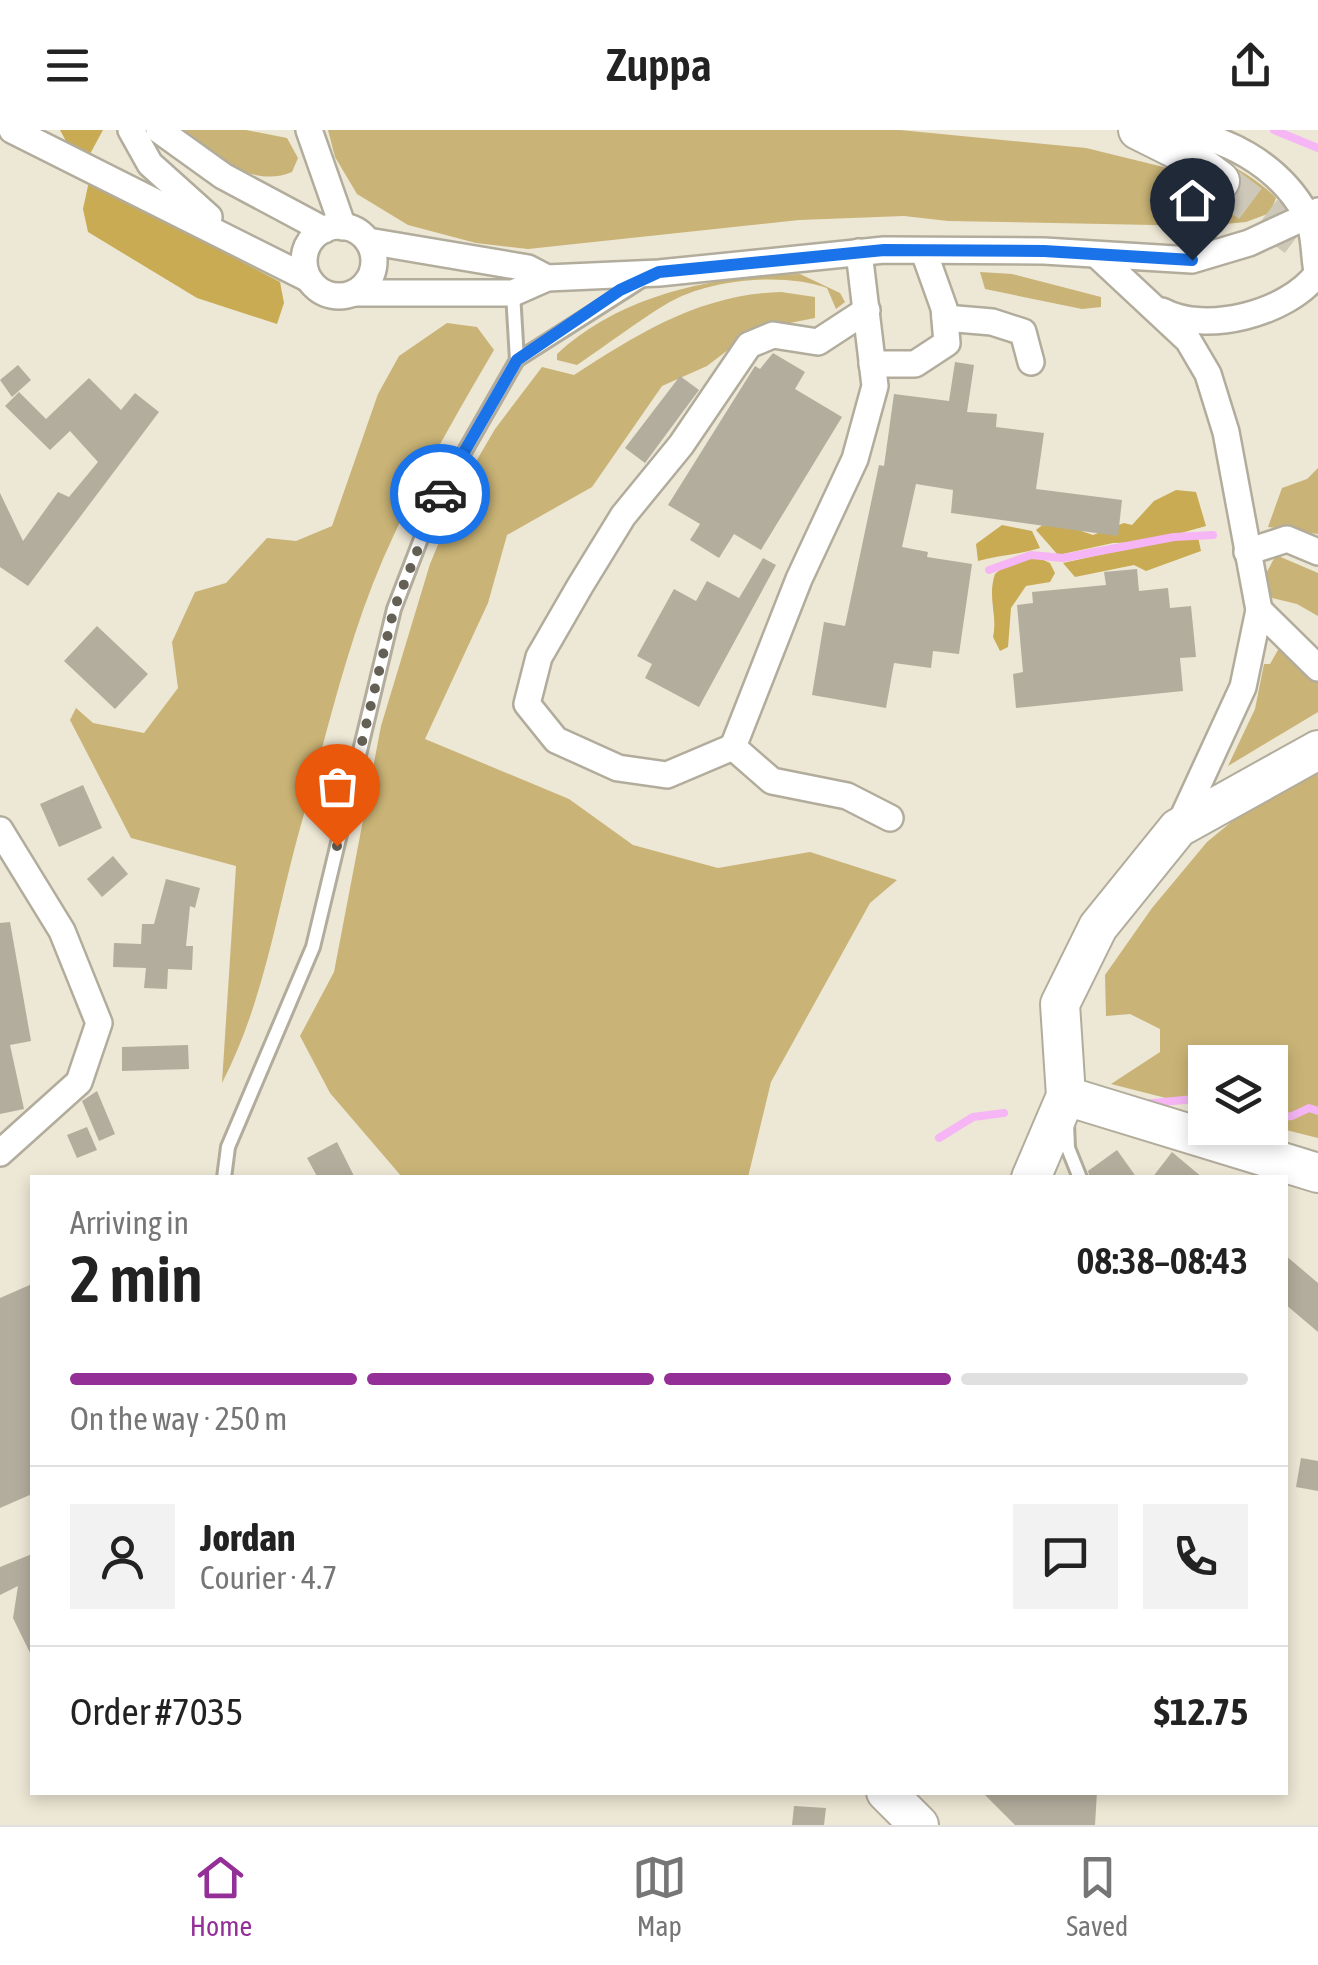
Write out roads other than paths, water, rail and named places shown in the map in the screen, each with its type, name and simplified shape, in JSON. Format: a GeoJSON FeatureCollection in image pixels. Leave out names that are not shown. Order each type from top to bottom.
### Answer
{"type":"FeatureCollection","features":[{"type":"Feature","properties":{"kind":"street"},"geometry":{"type":"LineString","coordinates":[[12,130],[271,259],[307,278],[324,294],[513,294],[547,278],[659,272],[858,252],[1044,251],[1192,260],[1249,243],[1313,213]]}},
{"type":"Feature","properties":{"kind":"street"},"geometry":{"type":"LineString","coordinates":[[132,130],[150,164],[222,228],[271,259]]}},
{"type":"Feature","properties":{"kind":"street"},"geometry":{"type":"LineString","coordinates":[[1138,130],[1180,151],[1220,181]]}},
{"type":"Feature","properties":{"kind":"street"},"geometry":{"type":"LineString","coordinates":[[1150,304],[1188,320],[1227,320],[1271,306],[1306,288],[1317,275],[1313,213],[1260,162],[1221,139],[1169,130]]}},
{"type":"Feature","properties":{"kind":"street"},"geometry":{"type":"LineString","coordinates":[[307,132],[333,228]]}},
{"type":"Feature","properties":{"kind":"street"},"geometry":{"type":"LineString","coordinates":[[168,134],[223,176],[333,228],[368,240],[528,268],[547,278]]}},
{"type":"Feature","properties":{"kind":"street"},"geometry":{"type":"LineString","coordinates":[[307,278],[304,255],[308,244],[333,228]]}},
{"type":"Feature","properties":{"kind":"street"},"geometry":{"type":"LineString","coordinates":[[354,293],[372,273],[368,240]]}},
{"type":"Feature","properties":{"kind":"street"},"geometry":{"type":"LineString","coordinates":[[858,252],[867,310],[874,386],[855,459],[769,648],[733,747],[667,776],[618,768],[556,740],[527,704],[539,656],[623,516],[681,445],[749,345],[773,335],[818,342],[867,310]]}},
{"type":"Feature","properties":{"kind":"street"},"geometry":{"type":"LineString","coordinates":[[872,364],[916,364],[947,343],[945,318],[924,252]]}},
{"type":"Feature","properties":{"kind":"street"},"geometry":{"type":"LineString","coordinates":[[1031,1175],[1066,1096],[1060,1004],[1098,926],[1178,828],[1243,688],[1259,610],[1226,432],[1208,374],[1188,340],[1098,256]]}},
{"type":"Feature","properties":{"kind":"street"},"geometry":{"type":"LineString","coordinates":[[945,318],[992,322],[1023,332],[1031,362]]}},
{"type":"Feature","properties":{"kind":"street"},"geometry":{"type":"LineString","coordinates":[[1247,552],[1287,539],[1318,552]]}},
{"type":"Feature","properties":{"kind":"street"},"geometry":{"type":"LineString","coordinates":[[1259,610],[1318,668]]}},
{"type":"Feature","properties":{"kind":"street"},"geometry":{"type":"LineString","coordinates":[[733,747],[772,781],[847,796],[890,818]]}},
{"type":"Feature","properties":{"kind":"street"},"geometry":{"type":"LineString","coordinates":[[1178,828],[1318,750]]}},
{"type":"Feature","properties":{"kind":"street"},"geometry":{"type":"LineString","coordinates":[[0,830],[62,931],[99,1023],[79,1082],[0,1153]]}},
{"type":"Feature","properties":{"kind":"street"},"geometry":{"type":"LineString","coordinates":[[1066,1096],[1318,1173]]}},
{"type":"Feature","properties":{"kind":"street"},"geometry":{"type":"LineString","coordinates":[[889,1795],[919,1825]]}},
{"type":"Feature","properties":{"kind":"lane"},"geometry":{"type":"LineString","coordinates":[[224,1175],[228,1146],[313,947],[394,609],[434,505],[517,360],[620,290],[659,272]]}},
{"type":"Feature","properties":{"kind":"lane"},"geometry":{"type":"LineString","coordinates":[[513,294],[517,360]]}},
{"type":"Feature","properties":{"kind":"lane"},"geometry":{"type":"LineString","coordinates":[[1066,1096],[1068,1148],[1079,1175]]}},
{"type":"Feature","properties":{"kind":"waterway"},"geometry":{"type":"LineString","coordinates":[[1274,130],[1318,148]]}},
{"type":"Feature","properties":{"kind":"waterway"},"geometry":{"type":"LineString","coordinates":[[989,570],[1031,555],[1063,558],[1174,537],[1213,535]]}},
{"type":"Feature","properties":{"kind":"waterway"},"geometry":{"type":"LineString","coordinates":[[1142,1104],[1188,1100]]}},
{"type":"Feature","properties":{"kind":"waterway"},"geometry":{"type":"LineString","coordinates":[[1288,1116],[1309,1108],[1318,1111]]}},
{"type":"Feature","properties":{"kind":"waterway"},"geometry":{"type":"LineString","coordinates":[[939,1138],[973,1117],[1004,1113]]}},
{"type":"Feature","properties":{"kind":"tunnel"},"geometry":{"type":"LineString","coordinates":[[1220,181],[1318,254]]}}]}
